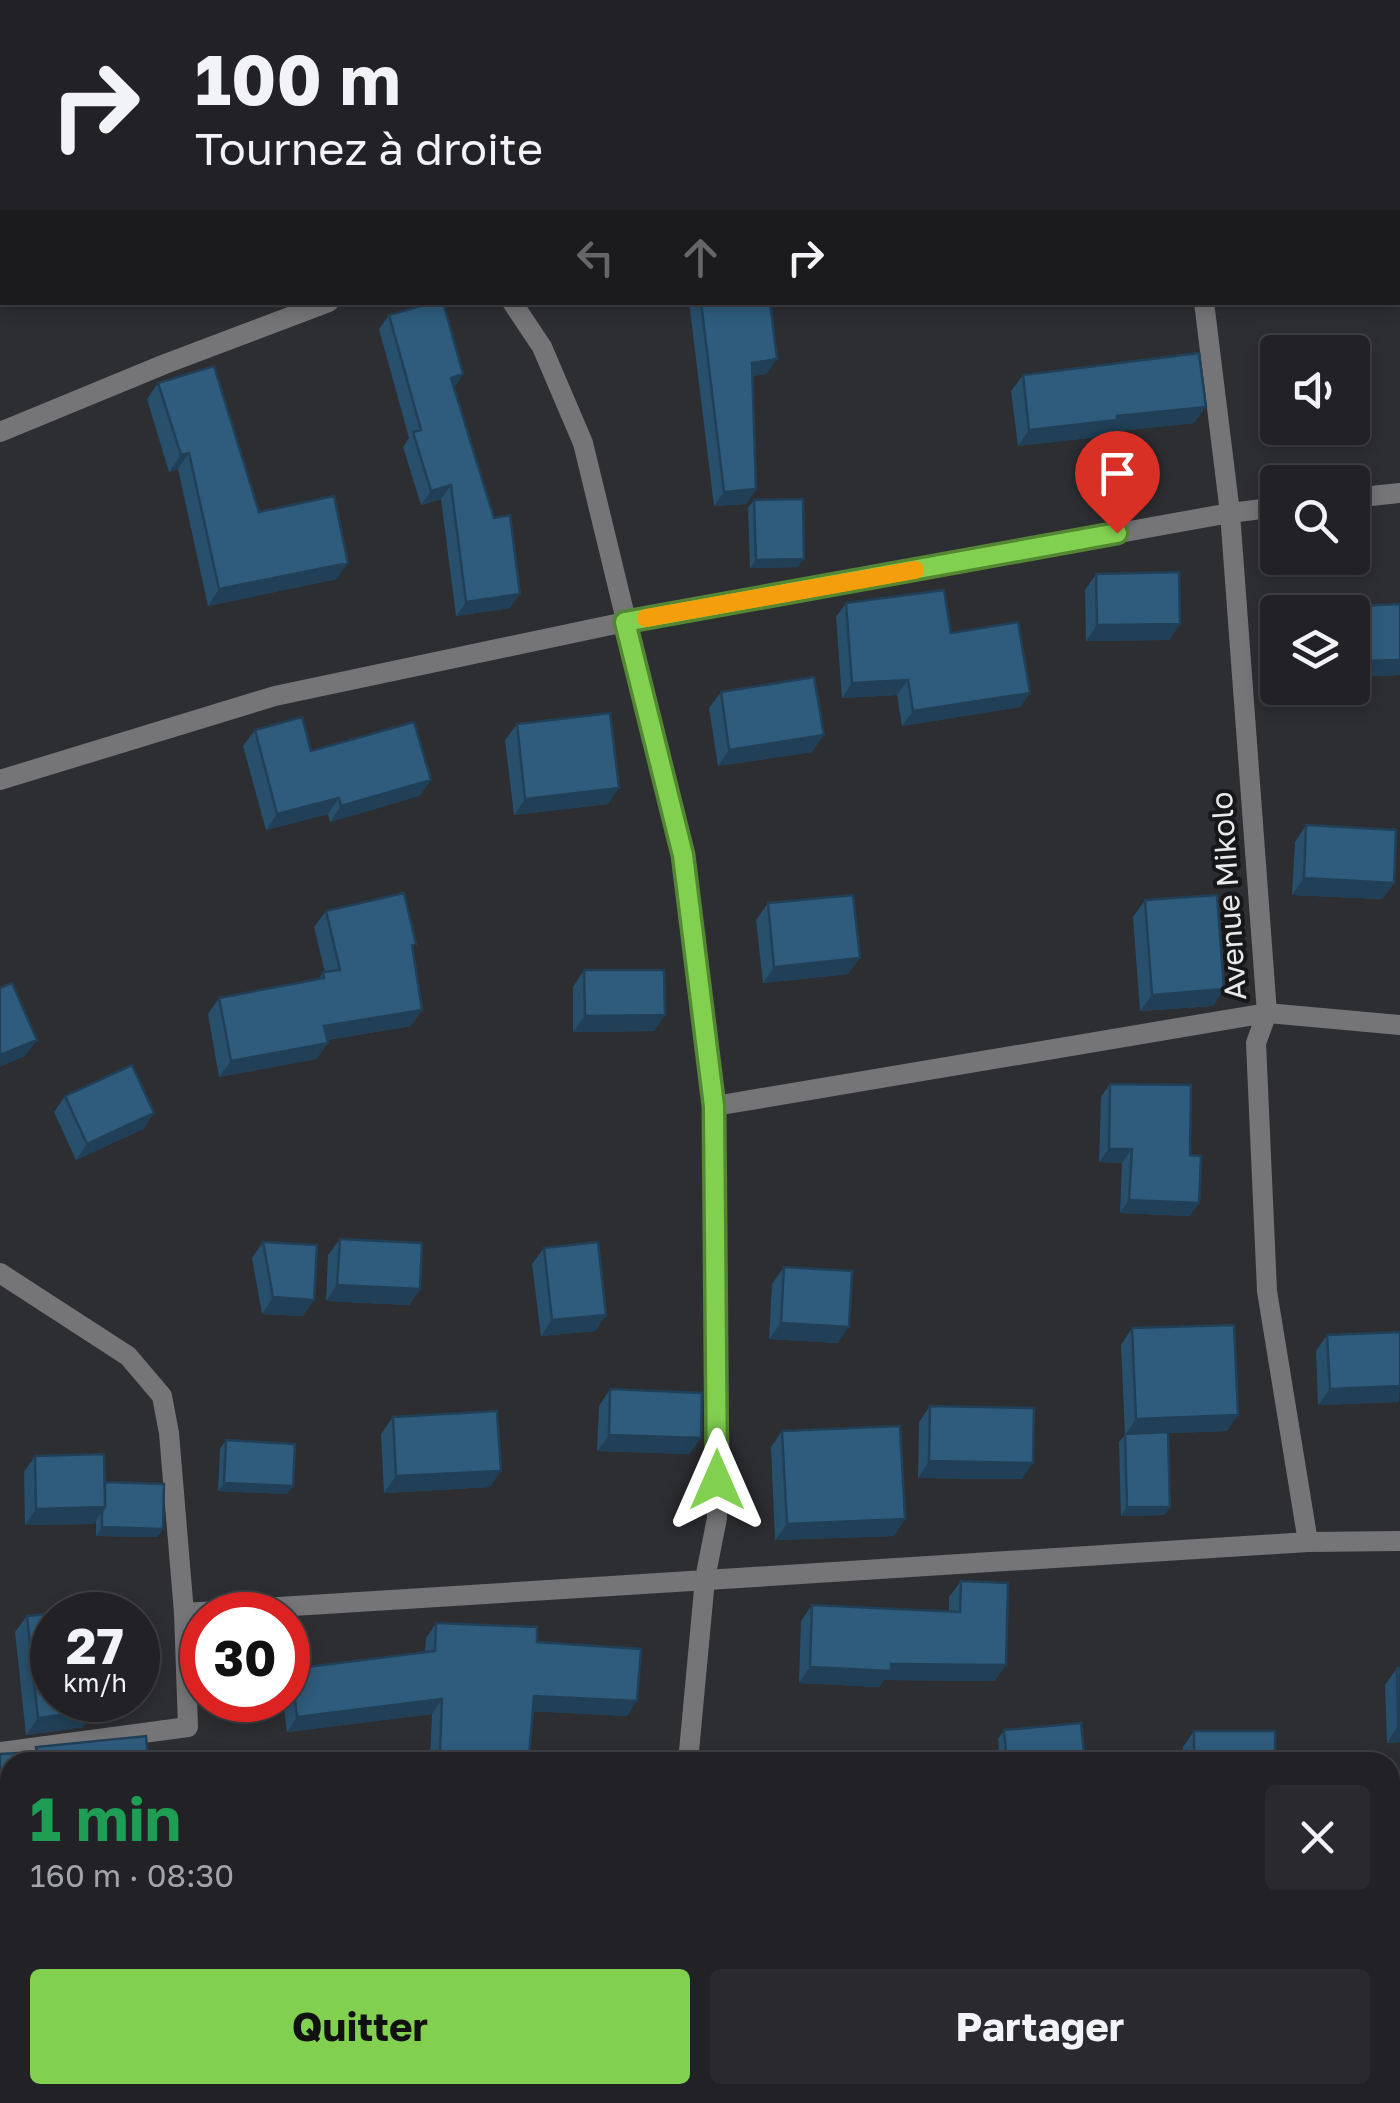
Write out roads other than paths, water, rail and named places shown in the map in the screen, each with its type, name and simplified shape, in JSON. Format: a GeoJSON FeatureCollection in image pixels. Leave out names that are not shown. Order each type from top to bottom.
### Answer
{"type":"FeatureCollection","features":[{"type":"Feature","properties":{"kind":"street"},"geometry":{"type":"LineString","coordinates":[[0,432],[322,305]]}},
{"type":"Feature","properties":{"kind":"street"},"geometry":{"type":"LineString","coordinates":[[514,305],[542,347],[583,443],[683,855],[714,1106],[717,1518],[704,1579],[689,1752]]}},
{"type":"Feature","properties":{"kind":"street","name":"Avenue Mikolo"},"geometry":{"type":"LineString","coordinates":[[1204,305],[1230,513],[1267,1013],[1256,1043],[1267,1291],[1308,1542]]}},
{"type":"Feature","properties":{"kind":"street"},"geometry":{"type":"LineString","coordinates":[[1370,496],[1400,493]]}},
{"type":"Feature","properties":{"kind":"street"},"geometry":{"type":"LineString","coordinates":[[0,780],[275,696],[625,622],[1260,509]]}},
{"type":"Feature","properties":{"kind":"street"},"geometry":{"type":"LineString","coordinates":[[714,1106],[1267,1013],[1400,1026]]}},
{"type":"Feature","properties":{"kind":"street"},"geometry":{"type":"LineString","coordinates":[[0,1273],[128,1356],[162,1396],[170,1432],[182,1592]]}},
{"type":"Feature","properties":{"kind":"street"},"geometry":{"type":"LineString","coordinates":[[310,1605],[1308,1542],[1400,1541]]}},
{"type":"Feature","properties":{"kind":"street"},"geometry":{"type":"LineString","coordinates":[[0,1752],[188,1727],[188,1722]]}}]}
